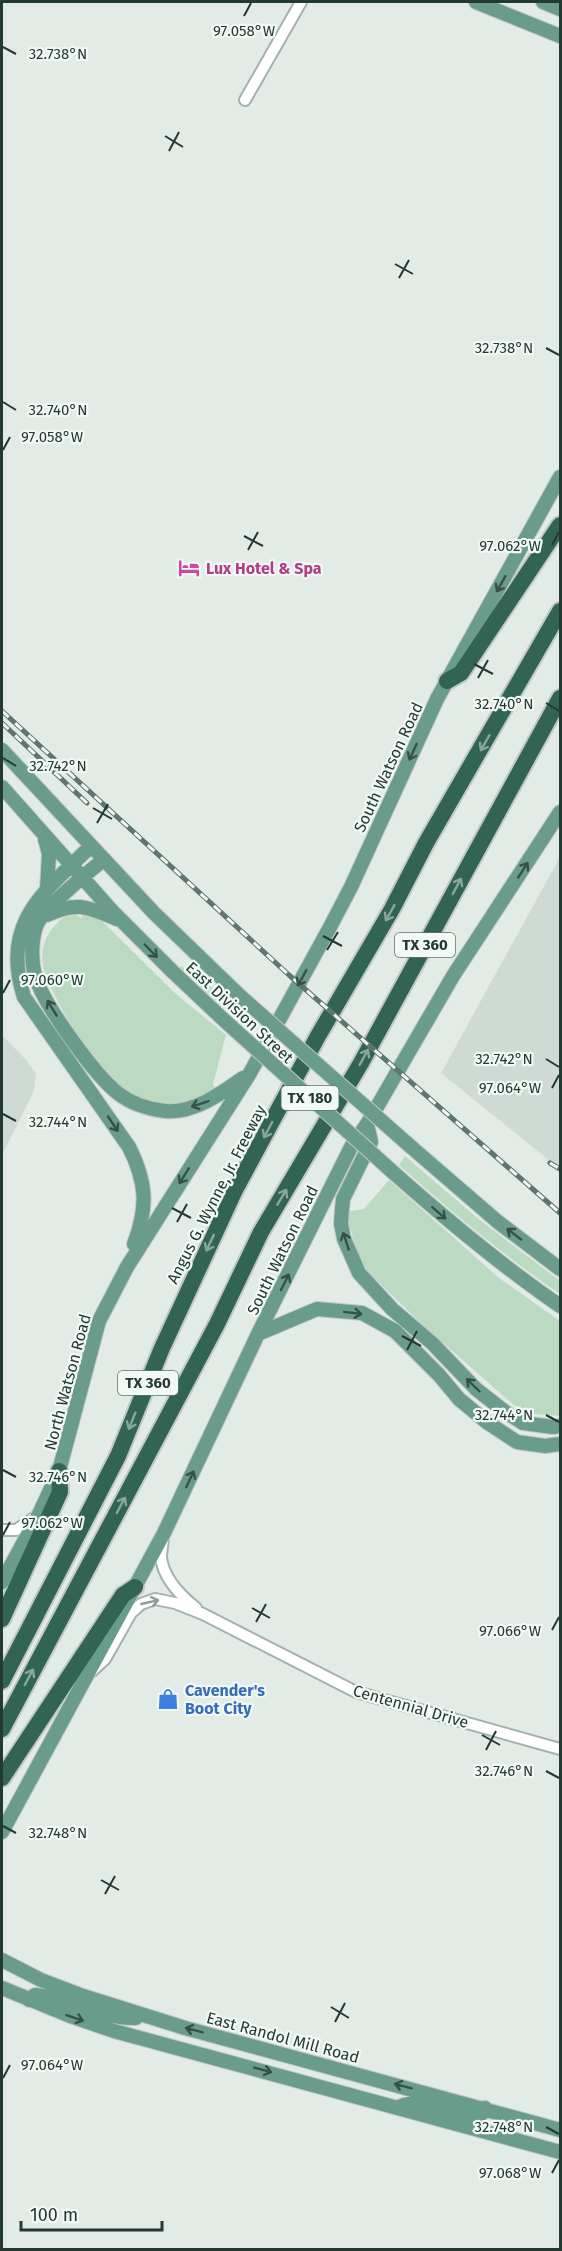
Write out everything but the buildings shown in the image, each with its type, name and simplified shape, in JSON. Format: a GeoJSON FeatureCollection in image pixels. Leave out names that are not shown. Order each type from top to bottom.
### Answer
{"type":"FeatureCollection","features":[{"type":"Feature","properties":{"kind":"highway"},"geometry":{"type":"LineString","coordinates":[[447,681],[461,673],[561,525]]}},
{"type":"Feature","properties":{"kind":"highway","name":"Angus G. Wynne, Jr. Freeway"},"geometry":{"type":"LineString","coordinates":[[2,1681],[118,1456],[162,1348],[236,1190],[318,1036],[392,909],[426,843],[561,611]]}},
{"type":"Feature","properties":{"kind":"highway","name":"TX 360"},"geometry":{"type":"LineString","coordinates":[[2,1729],[212,1334],[261,1232],[361,1063],[561,698]]}},
{"type":"Feature","properties":{"kind":"highway"},"geometry":{"type":"LineString","coordinates":[[2,1619],[60,1492],[59,1471]]}},
{"type":"Feature","properties":{"kind":"highway"},"geometry":{"type":"LineString","coordinates":[[2,1778],[123,1595],[135,1587]]}},
{"type":"Feature","properties":{"kind":"main road"},"geometry":{"type":"LineString","coordinates":[[476,2],[561,37]]}},
{"type":"Feature","properties":{"kind":"main road","name":"South Watson Road"},"geometry":{"type":"LineString","coordinates":[[249,1073],[351,887],[447,681],[561,477]]}},
{"type":"Feature","properties":{"kind":"main road","name":"East Division Street"},"geometry":{"type":"LineString","coordinates":[[2,750],[154,913],[240,996],[498,1222],[561,1269]]}},
{"type":"Feature","properties":{"kind":"main road","name":"East Division Street"},"geometry":{"type":"LineString","coordinates":[[2,788],[82,879],[172,972],[462,1233],[516,1276],[561,1306]]}},
{"type":"Feature","properties":{"kind":"main road","name":"South Watson Road"},"geometry":{"type":"LineString","coordinates":[[258,1334],[351,1147],[367,1124],[453,976],[561,812]]}},
{"type":"Feature","properties":{"kind":"main road"},"geometry":{"type":"LineString","coordinates":[[44,834],[49,854],[46,872],[47,889]]}},
{"type":"Feature","properties":{"kind":"main road"},"geometry":{"type":"LineString","coordinates":[[91,846],[27,912],[19,928],[14,950],[17,980],[34,1012],[105,1111],[129,1147],[136,1162],[144,1190],[144,1211],[127,1267]]}},
{"type":"Feature","properties":{"kind":"main road"},"geometry":{"type":"LineString","coordinates":[[104,859],[57,901],[38,922],[33,945],[33,967],[38,983],[57,1017],[99,1077],[120,1095],[140,1105],[168,1112],[213,1099],[249,1073]]}},
{"type":"Feature","properties":{"kind":"main road"},"geometry":{"type":"LineString","coordinates":[[42,918],[71,906],[87,908],[122,921]]}},
{"type":"Feature","properties":{"kind":"main road","name":"North Watson Road"},"geometry":{"type":"LineString","coordinates":[[2,1582],[39,1514],[59,1471],[99,1321],[127,1267],[249,1073]]}},
{"type":"Feature","properties":{"kind":"main road"},"geometry":{"type":"LineString","coordinates":[[367,1124],[371,1142],[343,1198],[341,1216],[344,1239],[359,1273],[392,1309],[432,1343],[476,1389],[504,1411],[523,1423],[561,1426]]}},
{"type":"Feature","properties":{"kind":"main road"},"geometry":{"type":"LineString","coordinates":[[2,1832],[164,1533],[258,1334],[317,1309],[362,1313],[395,1331],[439,1375],[459,1399],[488,1423],[517,1442],[545,1446],[561,1444]]}},
{"type":"Feature","properties":{"kind":"main road","name":"East Randol Mill Road"},"geometry":{"type":"LineString","coordinates":[[2,1960],[41,1980],[147,2016],[561,2130]]}},
{"type":"Feature","properties":{"kind":"main road"},"geometry":{"type":"LineString","coordinates":[[2,1988],[114,2031],[561,2152]]}},
{"type":"Feature","properties":{"kind":"main road"},"geometry":{"type":"LineString","coordinates":[[29,2000],[35,1995],[46,1996],[100,2014],[134,2018],[147,2016]]}},
{"type":"Feature","properties":{"kind":"main road"},"geometry":{"type":"LineString","coordinates":[[399,2107],[422,2102],[473,2117],[480,2116],[485,2108]]}},
{"type":"Feature","properties":{"kind":"street"},"geometry":{"type":"LineString","coordinates":[[245,100],[301,2]]}},
{"type":"Feature","properties":{"kind":"street"},"geometry":{"type":"LineString","coordinates":[[2,1530],[16,1530],[25,1526],[39,1514]]}},
{"type":"Feature","properties":{"kind":"street","name":"Centennial Drive"},"geometry":{"type":"LineString","coordinates":[[164,1533],[161,1557],[166,1575],[183,1598],[203,1614]]}},
{"type":"Feature","properties":{"kind":"street","name":"Centennial Drive"},"geometry":{"type":"LineString","coordinates":[[87,1676],[105,1659],[131,1613],[141,1604],[155,1599],[175,1603],[203,1614],[356,1692],[561,1749]]}},
{"type":"Feature","properties":{"kind":"shaded area"},"geometry":{"type":"Polygon","coordinates":[[[560,857],[560,1169],[441,1073],[560,857]]]}},
{"type":"Feature","properties":{"kind":"shaded area"},"geometry":{"type":"Polygon","coordinates":[[[2,1035],[36,1074],[34,1091],[2,1155],[2,1035]]]}},
{"type":"Feature","properties":{"kind":"green space"},"geometry":{"type":"Polygon","coordinates":[[[67,915],[68,917],[76,915],[81,918],[83,915],[91,918],[92,915],[99,921],[101,920],[176,994],[226,1035],[213,1084],[216,1090],[187,1101],[158,1104],[128,1093],[104,1073],[69,1021],[52,990],[43,966],[42,958],[47,937],[67,915]]]}},
{"type":"Feature","properties":{"kind":"green space"},"geometry":{"type":"Polygon","coordinates":[[[181,966],[236,1004],[230,1013],[179,968],[181,966]]]}},
{"type":"Feature","properties":{"kind":"green space"},"geometry":{"type":"Polygon","coordinates":[[[405,1156],[476,1217],[560,1281],[560,1294],[497,1248],[418,1182],[399,1165],[405,1156]]]}},
{"type":"Feature","properties":{"kind":"green space"},"geometry":{"type":"Polygon","coordinates":[[[389,1180],[499,1278],[560,1321],[560,1416],[534,1414],[514,1405],[426,1328],[369,1273],[356,1251],[349,1222],[350,1211],[364,1209],[389,1180]]]}},
{"type":"Feature","properties":{"kind":"railway"},"geometry":{"type":"LineString","coordinates":[[2,711],[289,975],[560,1213]]}},
{"type":"Feature","properties":{"kind":"railway"},"geometry":{"type":"LineString","coordinates":[[2,723],[87,803]]}},
{"type":"Feature","properties":{"kind":"railway"},"geometry":{"type":"LineString","coordinates":[[550,1163],[560,1169]]}},
{"type":"Feature","properties":{"kind":"place","name":"Lux Hotel & Spa"},"geometry":{"type":"Point","coordinates":[189,568]}},
{"type":"Feature","properties":{"kind":"place","name":"Cavender's Boot City"},"geometry":{"type":"Point","coordinates":[168,1699]}}]}
